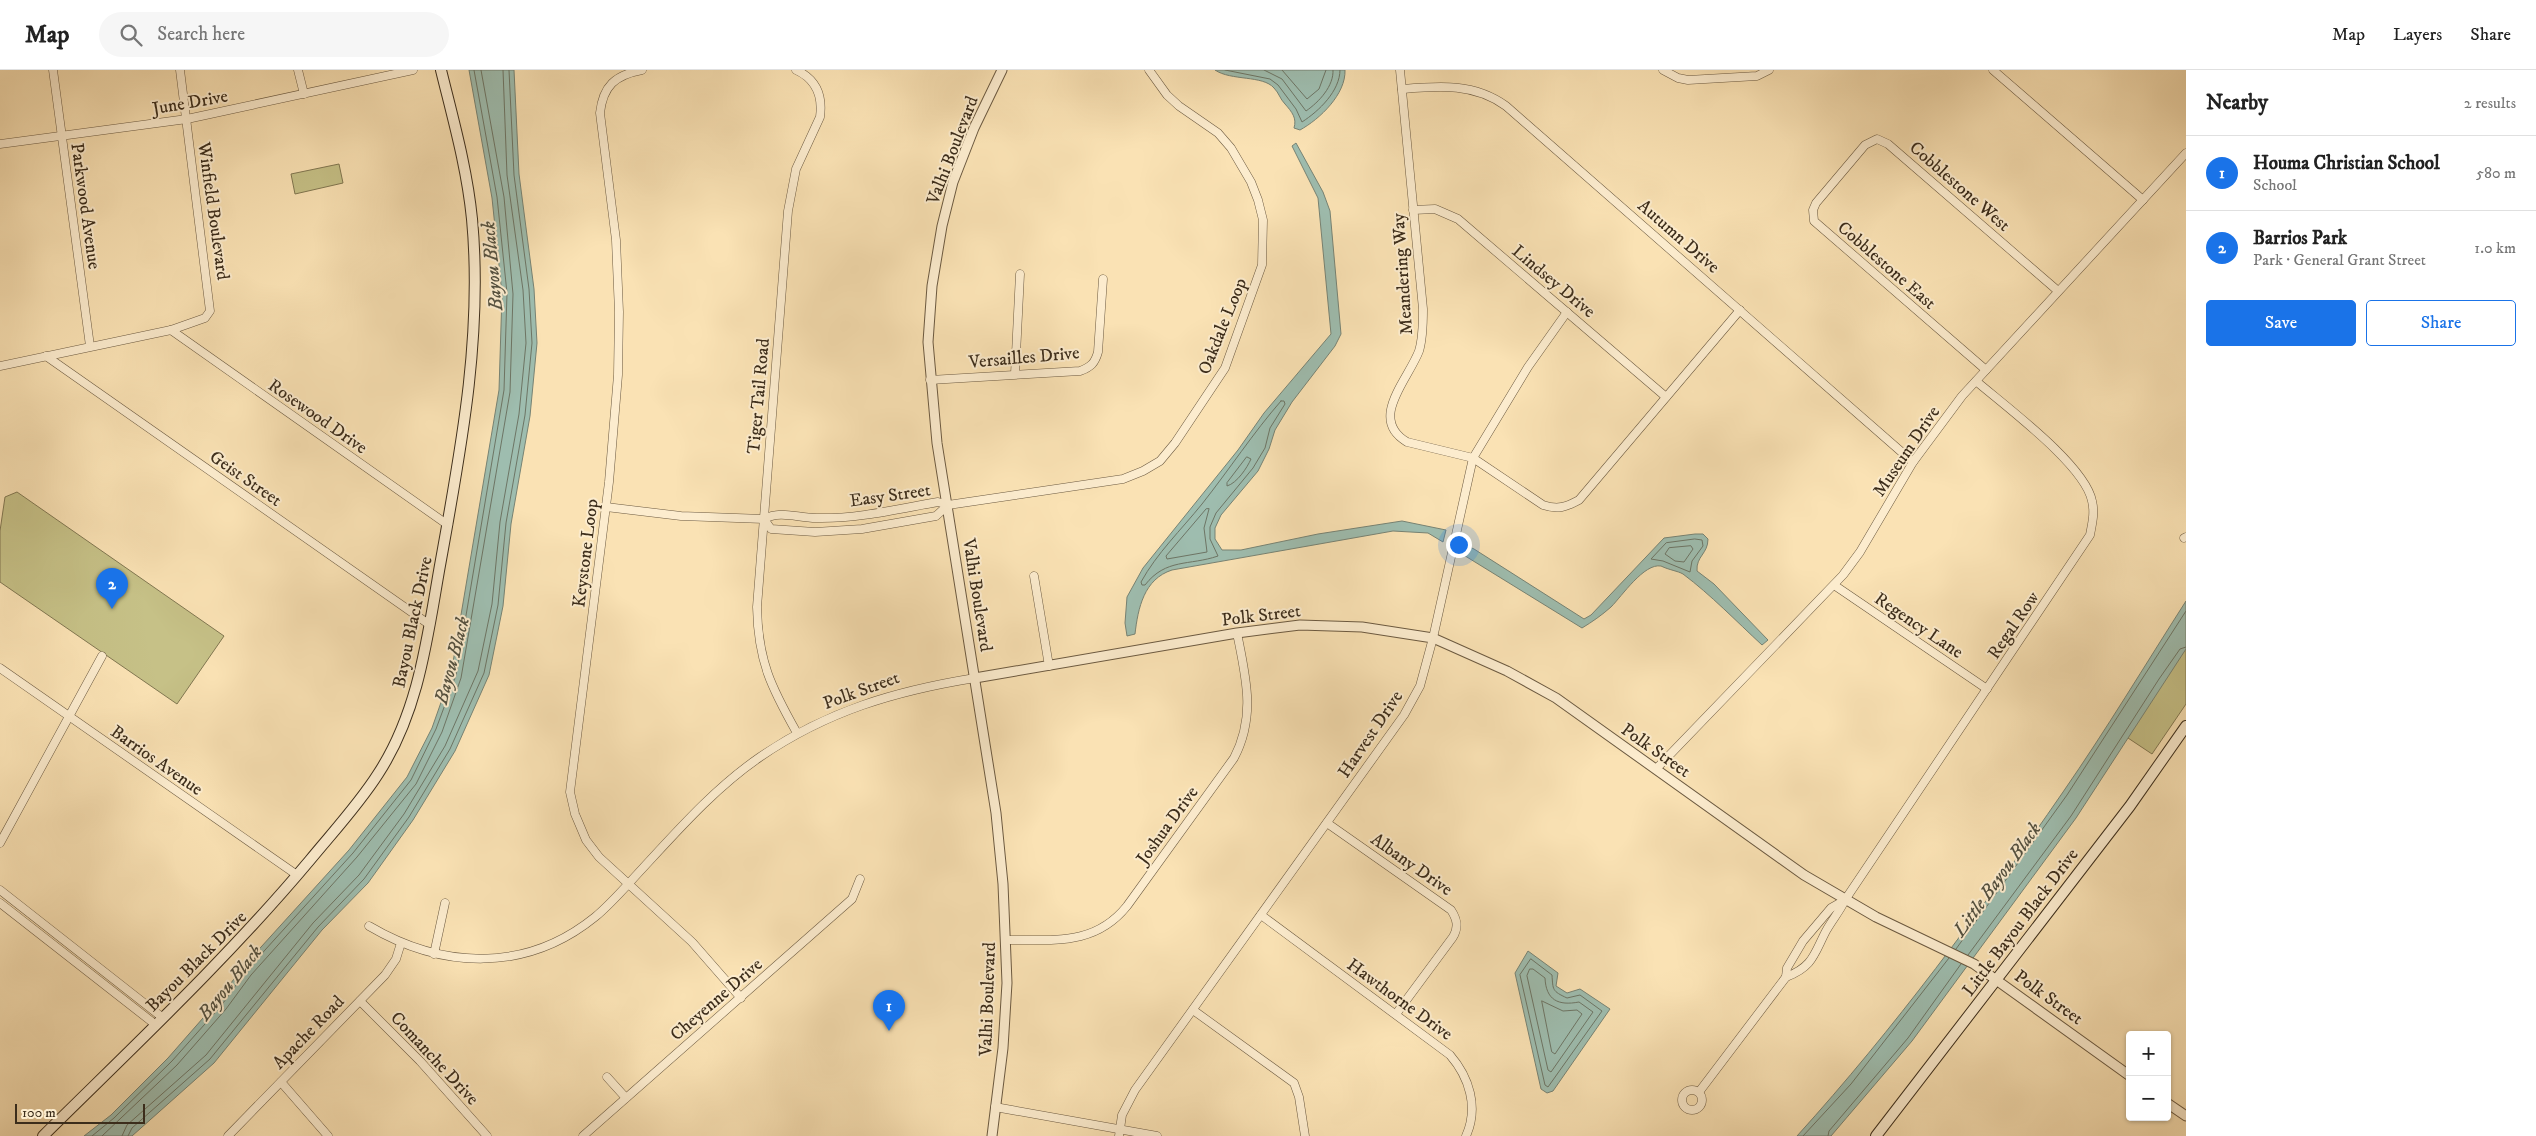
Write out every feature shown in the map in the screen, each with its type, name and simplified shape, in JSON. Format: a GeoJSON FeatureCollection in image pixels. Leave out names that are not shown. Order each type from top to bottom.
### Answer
{"type":"FeatureCollection","features":[{"type":"Feature","properties":{"kind":"main road","name":"Bayou Black Drive"},"geometry":{"type":"LineString","coordinates":[[43,1136],[233,948],[297,875],[360,799],[380,771],[405,720],[418,682],[448,525],[469,396],[475,309],[473,235],[468,188],[441,70]]}},
{"type":"Feature","properties":{"kind":"main road","name":"Little Bayou Black Drive"},"geometry":{"type":"LineString","coordinates":[[1876,1136],[1921,1080],[1996,978],[2130,806],[2186,726]]}},
{"type":"Feature","properties":{"kind":"street","name":"Parkwood Avenue"},"geometry":{"type":"LineString","coordinates":[[53,70],[90,346]]}},
{"type":"Feature","properties":{"kind":"street","name":"Winfield Boulevard"},"geometry":{"type":"LineString","coordinates":[[0,366],[171,330],[205,318],[210,311],[180,70]]}},
{"type":"Feature","properties":{"kind":"street"},"geometry":{"type":"LineString","coordinates":[[298,70],[304,94]]}},
{"type":"Feature","properties":{"kind":"street","name":"June Drive"},"geometry":{"type":"LineString","coordinates":[[0,144],[187,119],[413,70]]}},
{"type":"Feature","properties":{"kind":"street","name":"Keystone Loop"},"geometry":{"type":"LineString","coordinates":[[642,70],[626,73],[615,79],[603,96],[600,113],[616,240],[619,312],[615,419],[606,507],[570,792],[575,814],[586,840],[599,856],[692,942],[741,998]]}},
{"type":"Feature","properties":{"kind":"street","name":"Tiger Tail Road"},"geometry":{"type":"LineString","coordinates":[[796,70],[812,80],[820,96],[821,110],[820,117],[796,169],[789,202],[757,607],[758,635],[771,684],[797,734]]}},
{"type":"Feature","properties":{"kind":"street","name":"Valhi Boulevard"},"geometry":{"type":"LineString","coordinates":[[992,1136],[1003,1048],[1006,993],[1003,884],[996,813],[930,380],[929,324],[942,226],[953,182],[974,128],[1002,70]]}},
{"type":"Feature","properties":{"kind":"street","name":"Oakdale Loop"},"geometry":{"type":"LineString","coordinates":[[948,505],[1123,479],[1143,470],[1160,461],[1175,443],[1225,368],[1262,265],[1264,242],[1262,213],[1251,182],[1231,148],[1218,133],[1178,106],[1167,95],[1149,70]]}},
{"type":"Feature","properties":{"kind":"street","name":"Meandering Way"},"geometry":{"type":"LineString","coordinates":[[1400,70],[1423,309],[1422,343],[1414,364],[1392,401],[1389,417],[1390,424],[1395,432],[1407,442],[1473,458],[1543,505],[1555,509],[1567,507],[1579,500],[1740,310]]}},
{"type":"Feature","properties":{"kind":"street"},"geometry":{"type":"LineString","coordinates":[[1664,70],[1678,78],[1688,80],[1758,76],[1769,70]]}},
{"type":"Feature","properties":{"kind":"street"},"geometry":{"type":"LineString","coordinates":[[1993,70],[2143,200]]}},
{"type":"Feature","properties":{"kind":"street","name":"Autumn Drive"},"geometry":{"type":"LineString","coordinates":[[1402,89],[1451,86],[1468,88],[1496,98],[1913,462]]}},
{"type":"Feature","properties":{"kind":"street","name":"Cobblestone West"},"geometry":{"type":"LineString","coordinates":[[1842,172],[1871,140],[1882,140],[2058,291]]}},
{"type":"Feature","properties":{"kind":"street","name":"Museum Drive"},"geometry":{"type":"LineString","coordinates":[[1657,768],[1834,585],[1860,552],[1913,462],[1976,381],[2186,153]]}},
{"type":"Feature","properties":{"kind":"street","name":"Cobblestone East"},"geometry":{"type":"LineString","coordinates":[[1842,172],[1814,206],[1814,221],[1986,370]]}},
{"type":"Feature","properties":{"kind":"street","name":"Lindsey Drive"},"geometry":{"type":"LineString","coordinates":[[1413,210],[1435,209],[1458,219],[1666,397]]}},
{"type":"Feature","properties":{"kind":"street"},"geometry":{"type":"LineString","coordinates":[[1015,374],[1020,274]]}},
{"type":"Feature","properties":{"kind":"street","name":"Versailles Drive"},"geometry":{"type":"LineString","coordinates":[[930,380],[1080,371],[1089,368],[1096,361],[1098,352],[1103,279]]}},
{"type":"Feature","properties":{"kind":"street","name":"Harvest Drive"},"geometry":{"type":"LineString","coordinates":[[1119,1133],[1122,1115],[1130,1098],[1410,705],[1420,686],[1433,638],[1473,458],[1528,367],[1567,312]]}},
{"type":"Feature","properties":{"kind":"street","name":"Rosewood Drive"},"geometry":{"type":"LineString","coordinates":[[171,330],[448,525]]}},
{"type":"Feature","properties":{"kind":"street","name":"Geist Street"},"geometry":{"type":"LineString","coordinates":[[46,356],[430,625]]}},
{"type":"Feature","properties":{"kind":"street","name":"Regal Row"},"geometry":{"type":"LineString","coordinates":[[1845,900],[2084,547],[2090,535],[2093,519],[2092,501],[2083,480],[2060,454],[1976,381]]}},
{"type":"Feature","properties":{"kind":"street","name":"Easy Street"},"geometry":{"type":"LineString","coordinates":[[606,507],[681,516],[764,519],[775,513],[815,518],[852,516],[938,502],[948,505]]}},
{"type":"Feature","properties":{"kind":"street","name":"Easy Street"},"geometry":{"type":"LineString","coordinates":[[764,519],[771,529],[779,530],[815,532],[853,530],[936,516],[948,505]]}},
{"type":"Feature","properties":{"kind":"street"},"geometry":{"type":"LineString","coordinates":[[852,516],[853,530]]}},
{"type":"Feature","properties":{"kind":"street"},"geometry":{"type":"LineString","coordinates":[[1034,576],[1050,666]]}},
{"type":"Feature","properties":{"kind":"street","name":"Regency Lane"},"geometry":{"type":"LineString","coordinates":[[1834,585],[1988,689]]}},
{"type":"Feature","properties":{"kind":"street","name":"Polk Street"},"geometry":{"type":"LineString","coordinates":[[369,926],[401,943],[449,958],[484,960],[544,948],[566,937],[593,918],[724,784],[760,757],[797,734],[871,700],[920,687],[1236,633],[1300,625],[1333,625],[1400,632],[1433,638],[1507,670],[1544,691],[1657,768],[1694,799],[1804,875],[1845,900],[1974,964],[2126,1073]]}},
{"type":"Feature","properties":{"kind":"street","name":"Joshua Drive"},"geometry":{"type":"LineString","coordinates":[[1005,940],[1071,939],[1088,935],[1106,927],[1127,906],[1234,758],[1243,741],[1248,719],[1248,700],[1236,633]]}},
{"type":"Feature","properties":{"kind":"street"},"geometry":{"type":"LineString","coordinates":[[0,844],[102,656]]}},
{"type":"Feature","properties":{"kind":"street","name":"Barrios Avenue"},"geometry":{"type":"LineString","coordinates":[[0,668],[297,875]]}},
{"type":"Feature","properties":{"kind":"street","name":"Albany Drive"},"geometry":{"type":"LineString","coordinates":[[1327,823],[1451,910],[1455,916],[1457,928],[1453,936],[1396,1014]]}},
{"type":"Feature","properties":{"kind":"street","name":"Cheyenne Drive"},"geometry":{"type":"LineString","coordinates":[[583,1136],[852,899],[860,879]]}},
{"type":"Feature","properties":{"kind":"street"},"geometry":{"type":"LineString","coordinates":[[0,890],[159,1021]]}},
{"type":"Feature","properties":{"kind":"street"},"geometry":{"type":"LineString","coordinates":[[1786,977],[1787,968],[1799,947],[1831,908],[1845,900]]}},
{"type":"Feature","properties":{"kind":"street"},"geometry":{"type":"LineString","coordinates":[[1699,1092],[1786,977],[1807,967],[1845,900]]}},
{"type":"Feature","properties":{"kind":"street"},"geometry":{"type":"LineString","coordinates":[[434,954],[445,902]]}},
{"type":"Feature","properties":{"kind":"street"},"geometry":{"type":"LineString","coordinates":[[0,903],[159,1021]]}},
{"type":"Feature","properties":{"kind":"street","name":"Hawthorne Drive"},"geometry":{"type":"LineString","coordinates":[[1261,915],[1443,1048],[1462,1071],[1469,1088],[1472,1105],[1470,1124],[1466,1136]]}},
{"type":"Feature","properties":{"kind":"street","name":"Apache Road"},"geometry":{"type":"LineString","coordinates":[[228,1136],[391,968],[401,943]]}},
{"type":"Feature","properties":{"kind":"street"},"geometry":{"type":"LineString","coordinates":[[1799,947],[1813,958]]}},
{"type":"Feature","properties":{"kind":"street","name":"Comanche Drive"},"geometry":{"type":"LineString","coordinates":[[360,1001],[420,1061],[488,1136]]}},
{"type":"Feature","properties":{"kind":"street"},"geometry":{"type":"LineString","coordinates":[[1193,1010],[1294,1083],[1299,1097],[1305,1136]]}},
{"type":"Feature","properties":{"kind":"street"},"geometry":{"type":"LineString","coordinates":[[606,1077],[626,1098]]}},
{"type":"Feature","properties":{"kind":"street"},"geometry":{"type":"LineString","coordinates":[[280,1082],[328,1136]]}},
{"type":"Feature","properties":{"kind":"street"},"geometry":{"type":"LineString","coordinates":[[2171,1106],[2186,1116]]}},
{"type":"Feature","properties":{"kind":"street"},"geometry":{"type":"LineString","coordinates":[[996,1107],[1119,1133],[1158,1136]]}},
{"type":"Feature","properties":{"kind":"shaded area"},"geometry":{"type":"Polygon","coordinates":[[[339,164],[343,183],[295,194],[291,174],[339,164]]]}},
{"type":"Feature","properties":{"kind":"shaded area"},"geometry":{"type":"Polygon","coordinates":[[[17,492],[224,636],[177,704],[0,582],[0,531],[5,497],[17,492]]]}},
{"type":"Feature","properties":{"kind":"shaded area"},"geometry":{"type":"Polygon","coordinates":[[[2186,641],[2186,704],[2152,754],[2122,734],[2186,641]]]}},
{"type":"Feature","properties":{"kind":"water"},"geometry":{"type":"Polygon","coordinates":[[[469,70],[514,70],[519,174],[534,289],[537,343],[530,416],[511,524],[503,606],[489,675],[455,751],[413,820],[368,883],[322,930],[214,1063],[132,1136],[84,1136],[111,1115],[168,1058],[217,1002],[242,968],[349,850],[407,777],[432,728],[451,674],[499,390],[502,294],[492,198],[469,70]]]}},
{"type":"Feature","properties":{"kind":"water"},"geometry":{"type":"Polygon","coordinates":[[[1215,70],[1345,70],[1341,88],[1330,105],[1316,119],[1300,130],[1294,128],[1295,121],[1292,112],[1276,90],[1269,84],[1255,79],[1229,76],[1215,70]]]}},
{"type":"Feature","properties":{"kind":"water"},"geometry":{"type":"Polygon","coordinates":[[[1296,143],[1323,192],[1330,211],[1341,334],[1335,346],[1292,402],[1275,430],[1269,449],[1258,471],[1221,515],[1215,528],[1215,539],[1222,550],[1241,550],[1318,534],[1402,521],[1446,530],[1443,542],[1428,533],[1393,531],[1172,570],[1162,574],[1149,587],[1138,614],[1135,634],[1127,636],[1125,623],[1127,597],[1143,568],[1238,450],[1264,413],[1331,334],[1318,198],[1292,146],[1296,143]]]}},
{"type":"Feature","properties":{"kind":"water"},"geometry":{"type":"Polygon","coordinates":[[[1703,534],[1708,539],[1706,548],[1698,562],[1697,571],[1714,584],[1768,640],[1762,645],[1683,574],[1661,566],[1654,566],[1641,575],[1611,607],[1582,628],[1462,554],[1465,545],[1474,549],[1584,619],[1591,615],[1664,538],[1703,534]]]}},
{"type":"Feature","properties":{"kind":"water"},"geometry":{"type":"Polygon","coordinates":[[[2186,601],[2186,649],[2076,818],[1912,1041],[1831,1136],[1797,1136],[1868,1054],[1936,969],[2032,837],[2079,769],[2186,601]]]}},
{"type":"Feature","properties":{"kind":"water"},"geometry":{"type":"Polygon","coordinates":[[[1528,951],[1558,973],[1556,986],[1567,993],[1580,989],[1610,1009],[1553,1091],[1547,1093],[1541,1089],[1515,973],[1528,951]]]}},
{"type":"Feature","properties":{"kind":"place","name":"Barrios Park"},"geometry":{"type":"Point","coordinates":[112,609]}},
{"type":"Feature","properties":{"kind":"place","name":"Houma Christian School"},"geometry":{"type":"Point","coordinates":[889,1031]}},
{"type":"Feature","properties":{"kind":"water label","name":"Bayou Black"},"geometry":{"type":"Point","coordinates":[491,266]}},
{"type":"Feature","properties":{"kind":"water label","name":"Bayou Black"},"geometry":{"type":"Point","coordinates":[451,660]}},
{"type":"Feature","properties":{"kind":"water label","name":"Little Bayou Black"},"geometry":{"type":"Point","coordinates":[1996,879]}},
{"type":"Feature","properties":{"kind":"water label","name":"Bayou Black"},"geometry":{"type":"Point","coordinates":[229,982]}}]}
